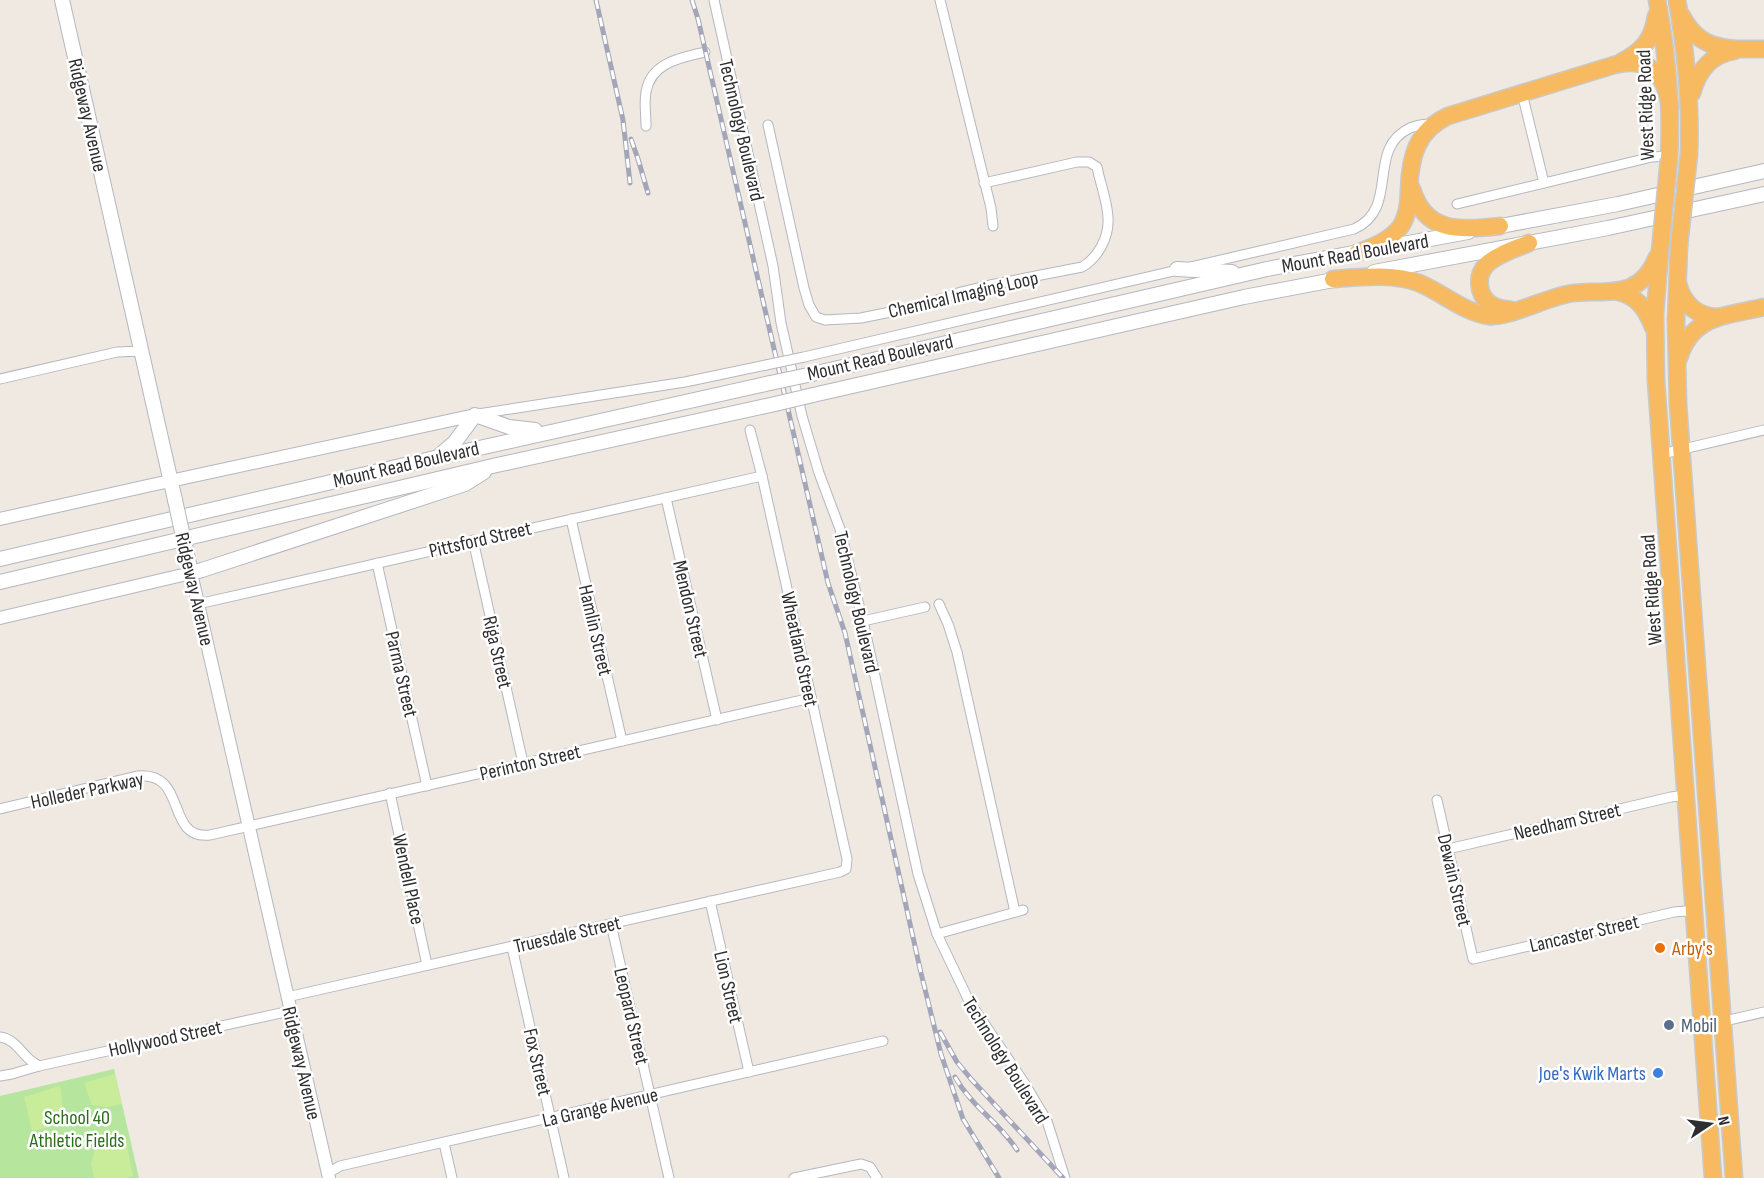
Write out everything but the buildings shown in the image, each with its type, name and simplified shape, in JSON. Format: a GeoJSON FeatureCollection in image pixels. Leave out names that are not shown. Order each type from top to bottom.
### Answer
{"type":"FeatureCollection","features":[{"type":"Feature","properties":{"kind":"highway"},"geometry":{"type":"LineString","coordinates":[[1614,65],[1635,54],[1648,42],[1655,22],[1657,0]]}},
{"type":"Feature","properties":{"kind":"highway","name":"West Ridge Road"},"geometry":{"type":"LineString","coordinates":[[1657,0],[1670,108],[1669,158],[1656,297],[1656,389],[1713,1178]]}},
{"type":"Feature","properties":{"kind":"highway"},"geometry":{"type":"LineString","coordinates":[[1677,2],[1688,25],[1701,39],[1721,47],[1764,49]]}},
{"type":"Feature","properties":{"kind":"highway","name":"West Ridge Road"},"geometry":{"type":"LineString","coordinates":[[1677,2],[1687,68],[1690,118],[1689,154],[1677,280],[1676,371],[1734,1178]]}},
{"type":"Feature","properties":{"kind":"highway"},"geometry":{"type":"LineString","coordinates":[[1690,118],[1694,87],[1704,66],[1720,54],[1745,49]]}},
{"type":"Feature","properties":{"kind":"highway"},"geometry":{"type":"LineString","coordinates":[[1357,253],[1386,239],[1401,226],[1408,209],[1410,173],[1415,149],[1433,125],[1453,114],[1629,62],[1639,63],[1654,70],[1665,85],[1670,108]]}},
{"type":"Feature","properties":{"kind":"highway"},"geometry":{"type":"LineString","coordinates":[[1410,173],[1413,191],[1419,206],[1424,214],[1436,223],[1456,227],[1500,226]]}},
{"type":"Feature","properties":{"kind":"highway"},"geometry":{"type":"LineString","coordinates":[[1520,308],[1504,309],[1491,304],[1481,291],[1480,279],[1484,268],[1491,261],[1529,243]]}},
{"type":"Feature","properties":{"kind":"highway"},"geometry":{"type":"LineString","coordinates":[[1333,279],[1404,279],[1425,286],[1464,308],[1489,316],[1502,315],[1567,294],[1629,288],[1645,278],[1660,251]]}},
{"type":"Feature","properties":{"kind":"highway"},"geometry":{"type":"LineString","coordinates":[[1677,280],[1683,298],[1695,312],[1707,316],[1723,316]]}},
{"type":"Feature","properties":{"kind":"highway"},"geometry":{"type":"LineString","coordinates":[[1614,291],[1629,295],[1642,305],[1650,319],[1655,339]]}},
{"type":"Feature","properties":{"kind":"highway"},"geometry":{"type":"LineString","coordinates":[[1676,371],[1683,347],[1690,334],[1704,324],[1723,316],[1764,307]]}},
{"type":"Feature","properties":{"kind":"main road","name":"Ridgeway Avenue"},"geometry":{"type":"LineString","coordinates":[[62,0],[190,566]]}},
{"type":"Feature","properties":{"kind":"main road","name":"Mount Read Boulevard"},"geometry":{"type":"LineString","coordinates":[[0,560],[1267,268],[1618,204],[1764,171]]}},
{"type":"Feature","properties":{"kind":"main road","name":"Mount Read Boulevard"},"geometry":{"type":"LineString","coordinates":[[0,582],[496,465],[1244,297],[1663,217],[1764,194]]}},
{"type":"Feature","properties":{"kind":"main road"},"geometry":{"type":"LineString","coordinates":[[1177,269],[1221,272],[1267,268]]}},
{"type":"Feature","properties":{"kind":"main road"},"geometry":{"type":"LineString","coordinates":[[439,457],[455,442],[475,415],[509,427],[528,430],[567,428]]}},
{"type":"Feature","properties":{"kind":"main road"},"geometry":{"type":"LineString","coordinates":[[190,566],[465,484],[496,465]]}},
{"type":"Feature","properties":{"kind":"street","name":"Technology Boulevard"},"geometry":{"type":"LineString","coordinates":[[714,0],[773,266],[781,323],[802,416],[819,473],[840,529],[918,874],[937,934],[969,1001],[1047,1121],[1065,1178]]}},
{"type":"Feature","properties":{"kind":"street"},"geometry":{"type":"LineString","coordinates":[[940,0],[991,208],[993,226]]}},
{"type":"Feature","properties":{"kind":"street"},"geometry":{"type":"LineString","coordinates":[[646,126],[646,92],[653,74],[669,61],[705,52]]}},
{"type":"Feature","properties":{"kind":"street"},"geometry":{"type":"LineString","coordinates":[[1522,93],[1544,183]]}},
{"type":"Feature","properties":{"kind":"street","name":"Chemical Imaging Loop"},"geometry":{"type":"LineString","coordinates":[[768,125],[804,288],[809,305],[816,317],[825,320],[861,318],[882,312],[913,308],[980,288],[1082,267],[1091,262],[1096,255],[1103,242],[1108,218],[1097,167],[1089,162],[1077,162],[984,183]]}},
{"type":"Feature","properties":{"kind":"street","name":"Mount Read Boulevard"},"geometry":{"type":"LineString","coordinates":[[0,519],[475,415],[685,382],[804,357],[1343,232],[1363,224],[1379,203],[1385,161],[1394,140],[1414,126],[1433,125]]}},
{"type":"Feature","properties":{"kind":"street"},"geometry":{"type":"LineString","coordinates":[[1457,204],[1652,157],[1669,158]]}},
{"type":"Feature","properties":{"kind":"street"},"geometry":{"type":"LineString","coordinates":[[0,379],[117,352],[142,351]]}},
{"type":"Feature","properties":{"kind":"street","name":"Wheatland Street"},"geometry":{"type":"LineString","coordinates":[[750,430],[847,859],[846,868]]}},
{"type":"Feature","properties":{"kind":"street"},"geometry":{"type":"LineString","coordinates":[[1662,454],[1764,430]]}},
{"type":"Feature","properties":{"kind":"street","name":"Pittsford Street"},"geometry":{"type":"LineString","coordinates":[[198,604],[762,476]]}},
{"type":"Feature","properties":{"kind":"street","name":"Mendon Street"},"geometry":{"type":"LineString","coordinates":[[666,498],[717,720]]}},
{"type":"Feature","properties":{"kind":"street","name":"Hamlin Street"},"geometry":{"type":"LineString","coordinates":[[571,519],[622,741]]}},
{"type":"Feature","properties":{"kind":"street","name":"Riga Street"},"geometry":{"type":"LineString","coordinates":[[473,540],[523,763]]}},
{"type":"Feature","properties":{"kind":"street","name":"Parma Street"},"geometry":{"type":"LineString","coordinates":[[376,563],[427,786]]}},
{"type":"Feature","properties":{"kind":"street"},"geometry":{"type":"LineString","coordinates":[[0,618],[190,566]]}},
{"type":"Feature","properties":{"kind":"street","name":"Ridgeway Avenue"},"geometry":{"type":"LineString","coordinates":[[190,566],[325,1176]]}},
{"type":"Feature","properties":{"kind":"street"},"geometry":{"type":"LineString","coordinates":[[937,934],[1019,911],[957,652],[939,604]]}},
{"type":"Feature","properties":{"kind":"street"},"geometry":{"type":"LineString","coordinates":[[862,621],[925,607]]}},
{"type":"Feature","properties":{"kind":"street","name":"Perinton Street"},"geometry":{"type":"LineString","coordinates":[[249,826],[811,698]]}},
{"type":"Feature","properties":{"kind":"street","name":"Holleder Parkway"},"geometry":{"type":"LineString","coordinates":[[0,809],[145,775],[157,778],[168,787],[182,823],[191,831],[203,835],[249,826]]}},
{"type":"Feature","properties":{"kind":"street","name":"Wendell Place"},"geometry":{"type":"LineString","coordinates":[[390,794],[428,965]]}},
{"type":"Feature","properties":{"kind":"street","name":"Needham Street"},"geometry":{"type":"LineString","coordinates":[[1448,849],[1686,795]]}},
{"type":"Feature","properties":{"kind":"street","name":"Dewain Street"},"geometry":{"type":"LineString","coordinates":[[1437,800],[1473,959]]}},
{"type":"Feature","properties":{"kind":"street","name":"Truesdale Street"},"geometry":{"type":"LineString","coordinates":[[287,997],[840,872],[846,868]]}},
{"type":"Feature","properties":{"kind":"street","name":"Lion Street"},"geometry":{"type":"LineString","coordinates":[[710,901],[748,1072]]}},
{"type":"Feature","properties":{"kind":"street","name":"Lancaster Street"},"geometry":{"type":"LineString","coordinates":[[1473,959],[1674,912],[1695,913]]}},
{"type":"Feature","properties":{"kind":"street","name":"Leopard Street"},"geometry":{"type":"LineString","coordinates":[[611,924],[669,1178]]}},
{"type":"Feature","properties":{"kind":"street","name":"Fox Street"},"geometry":{"type":"LineString","coordinates":[[512,947],[564,1178]]}},
{"type":"Feature","properties":{"kind":"street","name":"Hollywood Street"},"geometry":{"type":"LineString","coordinates":[[0,1076],[290,1011]]}},
{"type":"Feature","properties":{"kind":"street"},"geometry":{"type":"LineString","coordinates":[[1703,1026],[1764,1012]]}},
{"type":"Feature","properties":{"kind":"street"},"geometry":{"type":"LineString","coordinates":[[0,1037],[18,1046],[28,1059],[39,1066]]}},
{"type":"Feature","properties":{"kind":"street","name":"La Grange Avenue"},"geometry":{"type":"LineString","coordinates":[[325,1176],[340,1166],[883,1041]]}},
{"type":"Feature","properties":{"kind":"street"},"geometry":{"type":"LineString","coordinates":[[444,1143],[452,1178]]}},
{"type":"Feature","properties":{"kind":"street"},"geometry":{"type":"LineString","coordinates":[[794,1178],[861,1164],[870,1167],[877,1178]]}},
{"type":"Feature","properties":{"kind":"green space","name":"School 40 Athletic Fields"},"geometry":{"type":"Polygon","coordinates":[[[114,1069],[139,1178],[0,1178],[0,1096],[114,1069]]]}},
{"type":"Feature","properties":{"kind":"green space"},"geometry":{"type":"Polygon","coordinates":[[[115,1074],[122,1104],[107,1107],[92,1105],[84,1083],[115,1074]]]}},
{"type":"Feature","properties":{"kind":"green space"},"geometry":{"type":"Polygon","coordinates":[[[59,1086],[63,1115],[50,1127],[32,1131],[24,1097],[59,1086]]]}},
{"type":"Feature","properties":{"kind":"green space"},"geometry":{"type":"Polygon","coordinates":[[[125,1136],[133,1176],[94,1178],[91,1163],[96,1146],[110,1139],[125,1136]]]}},
{"type":"Feature","properties":{"kind":"railway"},"geometry":{"type":"LineString","coordinates":[[596,0],[623,120],[630,183]]}},
{"type":"Feature","properties":{"kind":"railway"},"geometry":{"type":"LineString","coordinates":[[692,0],[828,583],[845,633],[941,1054],[963,1119],[999,1178]]}},
{"type":"Feature","properties":{"kind":"railway"},"geometry":{"type":"LineString","coordinates":[[631,139],[648,193]]}},
{"type":"Feature","properties":{"kind":"railway"},"geometry":{"type":"LineString","coordinates":[[940,1032],[957,1062],[971,1079],[1063,1178]]}},
{"type":"Feature","properties":{"kind":"railway"},"geometry":{"type":"LineString","coordinates":[[955,1077],[969,1097],[1017,1150]]}},
{"type":"Feature","properties":{"kind":"place","name":"Arby's"},"geometry":{"type":"Point","coordinates":[1660,948]}},
{"type":"Feature","properties":{"kind":"place","name":"Mobil"},"geometry":{"type":"Point","coordinates":[1669,1025]}},
{"type":"Feature","properties":{"kind":"place","name":"Joe's Kwik Marts"},"geometry":{"type":"Point","coordinates":[1658,1073]}}]}
